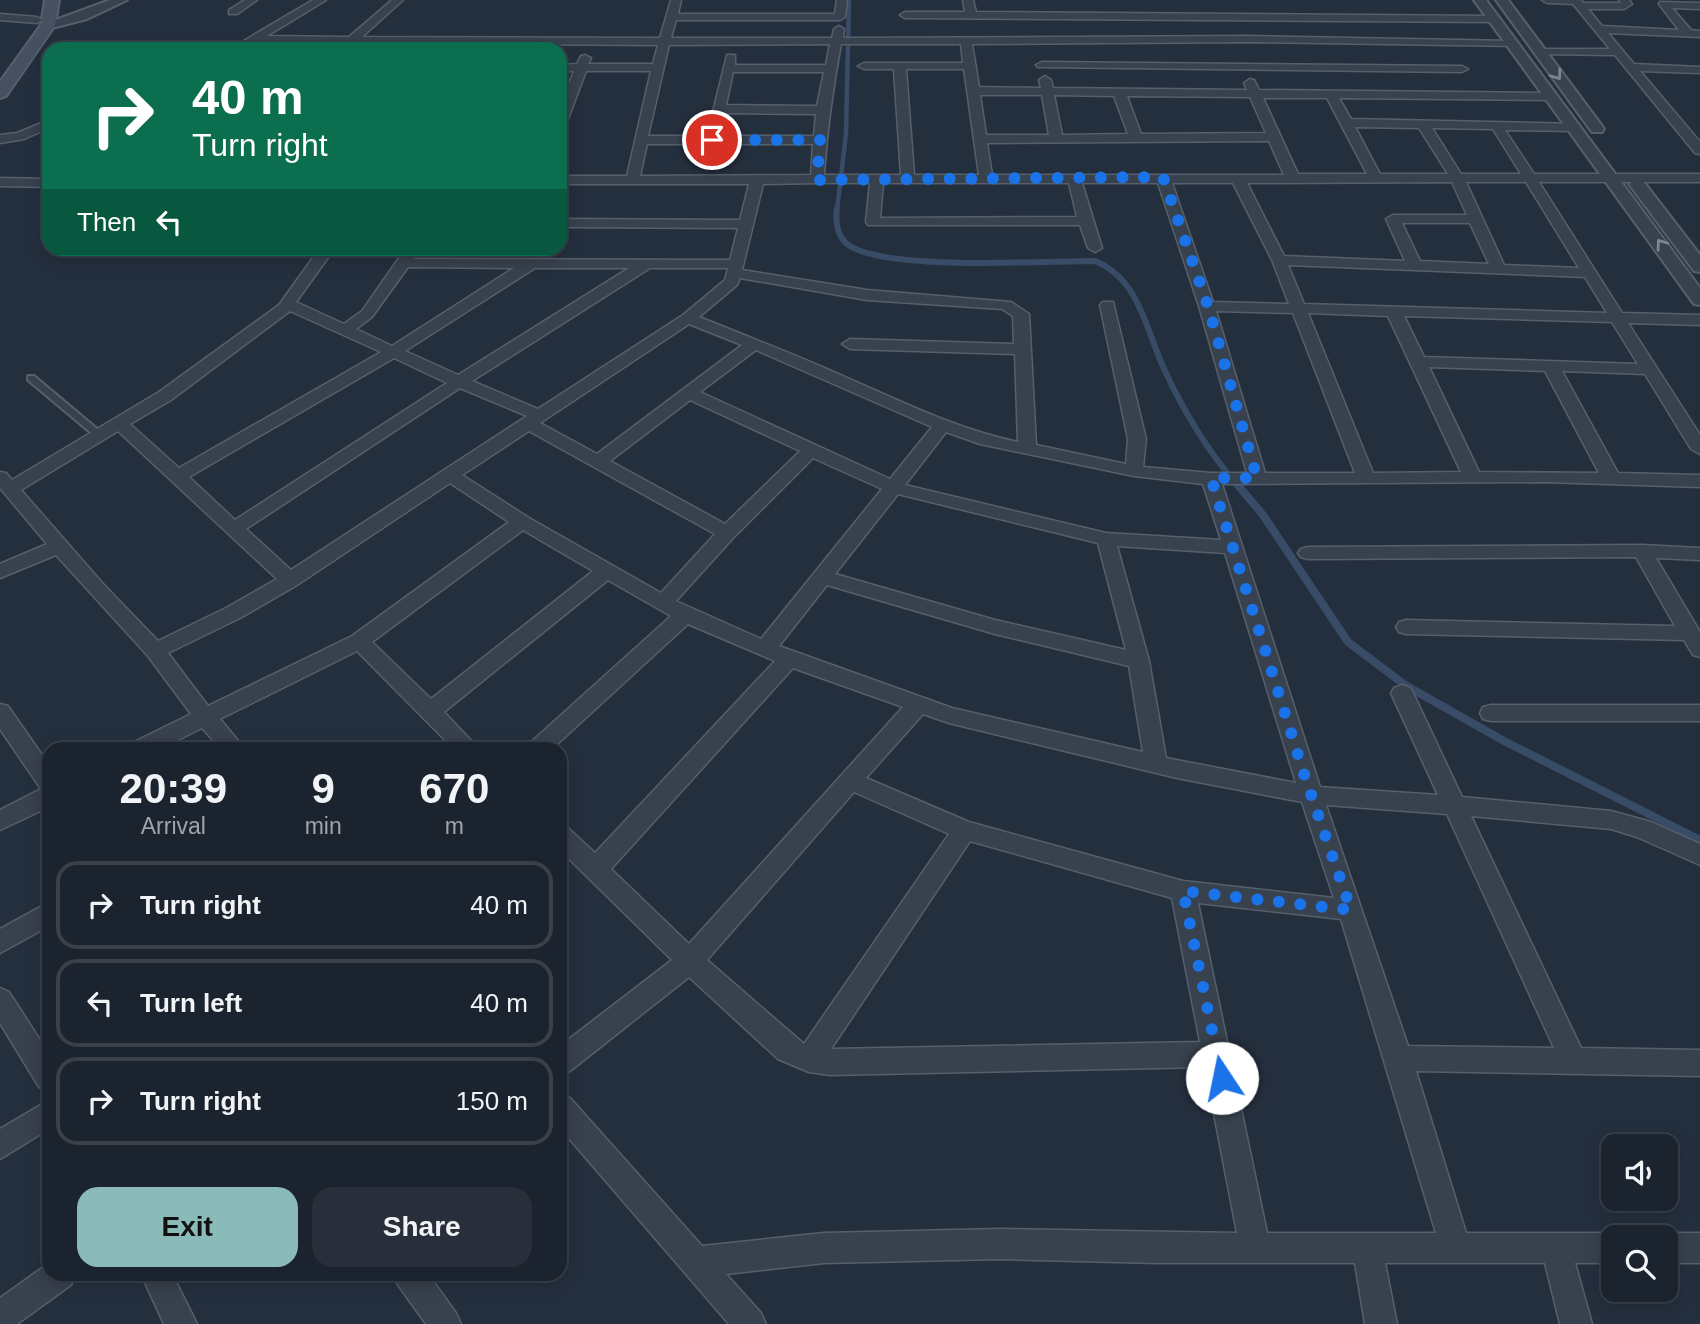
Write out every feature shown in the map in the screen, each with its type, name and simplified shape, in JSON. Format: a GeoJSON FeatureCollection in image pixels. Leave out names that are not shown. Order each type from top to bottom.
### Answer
{"type":"FeatureCollection","features":[{"type":"Feature","properties":{"kind":"main road"},"geometry":{"type":"LineString","coordinates":[[0,78],[43,22],[42,0]]}},
{"type":"Feature","properties":{"kind":"main road"},"geometry":{"type":"LineString","coordinates":[[0,93],[43,22],[52,0]]}},
{"type":"Feature","properties":{"kind":"street"},"geometry":{"type":"LineString","coordinates":[[0,17],[43,22],[83,16],[121,0]]}},
{"type":"Feature","properties":{"kind":"street"},"geometry":{"type":"LineString","coordinates":[[233,12],[252,0]]}},
{"type":"Feature","properties":{"kind":"street"},"geometry":{"type":"LineString","coordinates":[[249,42],[321,0]]}},
{"type":"Feature","properties":{"kind":"street"},"geometry":{"type":"LineString","coordinates":[[351,41],[398,0]]}},
{"type":"Feature","properties":{"kind":"street"},"geometry":{"type":"LineString","coordinates":[[633,180],[657,67],[676,0]]}},
{"type":"Feature","properties":{"kind":"street"},"geometry":{"type":"LineString","coordinates":[[817,180],[822,110],[840,41],[842,0]]}},
{"type":"Feature","properties":{"kind":"street"},"geometry":{"type":"LineString","coordinates":[[904,0],[908,41]]}},
{"type":"Feature","properties":{"kind":"street"},"geometry":{"type":"LineString","coordinates":[[968,0],[971,15]]}},
{"type":"Feature","properties":{"kind":"street"},"geometry":{"type":"LineString","coordinates":[[1023,0],[1026,15]]}},
{"type":"Feature","properties":{"kind":"street"},"geometry":{"type":"LineString","coordinates":[[1089,0],[1105,41]]}},
{"type":"Feature","properties":{"kind":"street"},"geometry":{"type":"LineString","coordinates":[[1480,0],[1700,300]]}},
{"type":"Feature","properties":{"kind":"street"},"geometry":{"type":"LineString","coordinates":[[1502,0],[1606,142]]}},
{"type":"Feature","properties":{"kind":"street"},"geometry":{"type":"LineString","coordinates":[[1547,0],[1624,6],[1625,1],[1638,3]]}},
{"type":"Feature","properties":{"kind":"street"},"geometry":{"type":"LineString","coordinates":[[1577,2],[1700,149]]}},
{"type":"Feature","properties":{"kind":"street"},"geometry":{"type":"LineString","coordinates":[[1651,3],[1700,6]]}},
{"type":"Feature","properties":{"kind":"street"},"geometry":{"type":"LineString","coordinates":[[1664,4],[1687,33]]}},
{"type":"Feature","properties":{"kind":"street"},"geometry":{"type":"LineString","coordinates":[[905,15],[1095,15],[1152,11],[1218,15],[1266,12],[1494,19]]}},
{"type":"Feature","properties":{"kind":"street"},"geometry":{"type":"LineString","coordinates":[[672,16],[766,13],[841,17]]}},
{"type":"Feature","properties":{"kind":"street"},"geometry":{"type":"LineString","coordinates":[[1218,15],[1293,177]]}},
{"type":"Feature","properties":{"kind":"street"},"geometry":{"type":"LineString","coordinates":[[1600,29],[1700,34]]}},
{"type":"Feature","properties":{"kind":"street"},"geometry":{"type":"LineString","coordinates":[[255,39],[372,42]]}},
{"type":"Feature","properties":{"kind":"street"},"geometry":{"type":"LineString","coordinates":[[966,41],[986,178]]}},
{"type":"Feature","properties":{"kind":"street"},"geometry":{"type":"LineString","coordinates":[[1037,41],[1056,138]]}},
{"type":"Feature","properties":{"kind":"street"},"geometry":{"type":"LineString","coordinates":[[567,43],[1229,41],[1513,44]]}},
{"type":"Feature","properties":{"kind":"street"},"geometry":{"type":"LineString","coordinates":[[567,105],[592,42]]}},
{"type":"Feature","properties":{"kind":"street"},"geometry":{"type":"LineString","coordinates":[[712,140],[734,42]]}},
{"type":"Feature","properties":{"kind":"street"},"geometry":{"type":"LineString","coordinates":[[1445,43],[1471,82]]}},
{"type":"Feature","properties":{"kind":"street"},"geometry":{"type":"LineString","coordinates":[[1540,52],[1619,52]]}},
{"type":"Feature","properties":{"kind":"street"},"geometry":{"type":"LineString","coordinates":[[1042,65],[1241,65],[1471,82],[1551,97]]}},
{"type":"Feature","properties":{"kind":"street"},"geometry":{"type":"LineString","coordinates":[[864,66],[969,66]]}},
{"type":"Feature","properties":{"kind":"street"},"geometry":{"type":"LineString","coordinates":[[900,66],[908,179]]}},
{"type":"Feature","properties":{"kind":"street"},"geometry":{"type":"LineString","coordinates":[[567,68],[657,67]]}},
{"type":"Feature","properties":{"kind":"street"},"geometry":{"type":"LineString","coordinates":[[1632,67],[1700,70]]}},
{"type":"Feature","properties":{"kind":"street"},"geometry":{"type":"LineString","coordinates":[[728,69],[833,68]]}},
{"type":"Feature","properties":{"kind":"street"},"geometry":{"type":"LineString","coordinates":[[972,91],[1331,94],[1471,82]]}},
{"type":"Feature","properties":{"kind":"street"},"geometry":{"type":"LineString","coordinates":[[1119,92],[1136,138]]}},
{"type":"Feature","properties":{"kind":"street"},"geometry":{"type":"LineString","coordinates":[[1331,94],[1375,177]]}},
{"type":"Feature","properties":{"kind":"street"},"geometry":{"type":"LineString","coordinates":[[719,109],[822,110]]}},
{"type":"Feature","properties":{"kind":"street"},"geometry":{"type":"LineString","coordinates":[[1346,123],[1574,127]]}},
{"type":"Feature","properties":{"kind":"street"},"geometry":{"type":"LineString","coordinates":[[1423,124],[1457,178],[1498,270]]}},
{"type":"Feature","properties":{"kind":"street"},"geometry":{"type":"LineString","coordinates":[[1497,126],[1700,449]]}},
{"type":"Feature","properties":{"kind":"street"},"geometry":{"type":"LineString","coordinates":[[0,139],[20,136],[42,127]]}},
{"type":"Feature","properties":{"kind":"street"},"geometry":{"type":"LineString","coordinates":[[979,139],[1275,137]]}},
{"type":"Feature","properties":{"kind":"street"},"geometry":{"type":"LineString","coordinates":[[641,140],[820,140]]}},
{"type":"Feature","properties":{"kind":"street"},"geometry":{"type":"LineString","coordinates":[[1627,170],[1700,267]]}},
{"type":"Feature","properties":{"kind":"street"},"geometry":{"type":"LineString","coordinates":[[567,180],[1531,178],[1611,176],[1627,170],[1700,178]]}},
{"type":"Feature","properties":{"kind":"street"},"geometry":{"type":"LineString","coordinates":[[1074,177],[1084,220],[1095,248]]}},
{"type":"Feature","properties":{"kind":"street"},"geometry":{"type":"LineString","coordinates":[[1163,177],[1208,306],[1252,478]]}},
{"type":"Feature","properties":{"kind":"street"},"geometry":{"type":"LineString","coordinates":[[1237,177],[1279,260],[1366,477]]}},
{"type":"Feature","properties":{"kind":"street"},"geometry":{"type":"LineString","coordinates":[[155,651],[233,613],[290,580],[688,318],[732,282],[757,180]]}},
{"type":"Feature","properties":{"kind":"street"},"geometry":{"type":"LineString","coordinates":[[877,180],[873,222],[1084,220]]}},
{"type":"Feature","properties":{"kind":"street"},"geometry":{"type":"LineString","coordinates":[[0,182],[42,183]]}},
{"type":"Feature","properties":{"kind":"street"},"geometry":{"type":"LineString","coordinates":[[1413,265],[1393,219],[1476,219]]}},
{"type":"Feature","properties":{"kind":"street"},"geometry":{"type":"LineString","coordinates":[[567,223],[747,224]]}},
{"type":"Feature","properties":{"kind":"street"},"geometry":{"type":"LineString","coordinates":[[228,742],[204,716],[155,651],[6,483],[99,435],[165,396],[288,304],[322,256]]}},
{"type":"Feature","properties":{"kind":"street"},"geometry":{"type":"LineString","coordinates":[[345,330],[367,314],[409,256]]}},
{"type":"Feature","properties":{"kind":"street"},"geometry":{"type":"LineString","coordinates":[[1279,260],[1589,273]]}},
{"type":"Feature","properties":{"kind":"street"},"geometry":{"type":"LineString","coordinates":[[404,263],[647,264],[737,268],[867,295],[1006,305],[1021,313],[1027,448]]}},
{"type":"Feature","properties":{"kind":"street"},"geometry":{"type":"LineString","coordinates":[[176,477],[393,352],[532,263]]}},
{"type":"Feature","properties":{"kind":"street"},"geometry":{"type":"LineString","coordinates":[[233,529],[647,264]]}},
{"type":"Feature","properties":{"kind":"street"},"geometry":{"type":"LineString","coordinates":[[288,304],[535,420],[597,462],[727,533]]}},
{"type":"Feature","properties":{"kind":"street"},"geometry":{"type":"LineString","coordinates":[[1108,305],[1137,439],[1134,471]]}},
{"type":"Feature","properties":{"kind":"street"},"geometry":{"type":"LineString","coordinates":[[1208,306],[1700,320]]}},
{"type":"Feature","properties":{"kind":"street"},"geometry":{"type":"LineString","coordinates":[[1394,311],[1472,477]]}},
{"type":"Feature","properties":{"kind":"street"},"geometry":{"type":"LineString","coordinates":[[688,318],[980,439],[1134,471],[1218,478],[1472,477],[1700,481]]}},
{"type":"Feature","properties":{"kind":"street"},"geometry":{"type":"LineString","coordinates":[[597,462],[754,344]]}},
{"type":"Feature","properties":{"kind":"street"},"geometry":{"type":"LineString","coordinates":[[850,344],[1022,349]]}},
{"type":"Feature","properties":{"kind":"street"},"geometry":{"type":"LineString","coordinates":[[1419,362],[1649,369]]}},
{"type":"Feature","properties":{"kind":"street"},"geometry":{"type":"LineString","coordinates":[[1551,366],[1611,478]]}},
{"type":"Feature","properties":{"kind":"street"},"geometry":{"type":"LineString","coordinates":[[688,393],[894,488],[1106,539],[1231,547]]}},
{"type":"Feature","properties":{"kind":"street"},"geometry":{"type":"LineString","coordinates":[[119,423],[290,580]]}},
{"type":"Feature","properties":{"kind":"street"},"geometry":{"type":"LineString","coordinates":[[765,649],[943,425]]}},
{"type":"Feature","properties":{"kind":"street"},"geometry":{"type":"LineString","coordinates":[[663,603],[727,533],[811,450]]}},
{"type":"Feature","properties":{"kind":"street"},"geometry":{"type":"LineString","coordinates":[[448,474],[522,522],[685,615],[789,659],[949,715],[1156,764],[1311,795],[1611,820],[1643,829],[1700,855]]}},
{"type":"Feature","properties":{"kind":"street"},"geometry":{"type":"LineString","coordinates":[[1218,478],[1231,547],[1253,607],[1311,795],[1399,1058],[1455,1247]]}},
{"type":"Feature","properties":{"kind":"street"},"geometry":{"type":"LineString","coordinates":[[154,742],[359,641],[522,522]]}},
{"type":"Feature","properties":{"kind":"street"},"geometry":{"type":"LineString","coordinates":[[1106,539],[1139,661],[1156,764]]}},
{"type":"Feature","properties":{"kind":"street"},"geometry":{"type":"LineString","coordinates":[[0,572],[59,545]]}},
{"type":"Feature","properties":{"kind":"street"},"geometry":{"type":"LineString","coordinates":[[1642,551],[1695,641]]}},
{"type":"Feature","properties":{"kind":"street"},"geometry":{"type":"LineString","coordinates":[[1308,553],[1642,551],[1700,554]]}},
{"type":"Feature","properties":{"kind":"street"},"geometry":{"type":"LineString","coordinates":[[429,713],[607,570]]}},
{"type":"Feature","properties":{"kind":"street"},"geometry":{"type":"LineString","coordinates":[[822,577],[995,627],[1139,661]]}},
{"type":"Feature","properties":{"kind":"street"},"geometry":{"type":"LineString","coordinates":[[546,742],[685,615]]}},
{"type":"Feature","properties":{"kind":"street"},"geometry":{"type":"LineString","coordinates":[[1406,627],[1695,641]]}},
{"type":"Feature","properties":{"kind":"street"},"geometry":{"type":"LineString","coordinates":[[359,641],[460,742]]}},
{"type":"Feature","properties":{"kind":"street"},"geometry":{"type":"LineString","coordinates":[[596,868],[789,659]]}},
{"type":"Feature","properties":{"kind":"street"},"geometry":{"type":"LineString","coordinates":[[1402,693],[1574,1062]]}},
{"type":"Feature","properties":{"kind":"street"},"geometry":{"type":"LineString","coordinates":[[567,1057],[690,961],[919,704]]}},
{"type":"Feature","properties":{"kind":"street"},"geometry":{"type":"LineString","coordinates":[[0,712],[42,773]]}},
{"type":"Feature","properties":{"kind":"street"},"geometry":{"type":"LineString","coordinates":[[1491,713],[1700,713]]}},
{"type":"Feature","properties":{"kind":"street"},"geometry":{"type":"LineString","coordinates":[[849,781],[964,830],[1183,891],[1351,910]]}},
{"type":"Feature","properties":{"kind":"street"},"geometry":{"type":"LineString","coordinates":[[0,821],[42,800]]}},
{"type":"Feature","properties":{"kind":"street"},"geometry":{"type":"LineString","coordinates":[[809,1059],[964,830]]}},
{"type":"Feature","properties":{"kind":"street"},"geometry":{"type":"LineString","coordinates":[[567,841],[690,961],[788,1050],[809,1059],[830,1062],[1218,1054]]}},
{"type":"Feature","properties":{"kind":"street"},"geometry":{"type":"LineString","coordinates":[[1183,891],[1255,1247]]}},
{"type":"Feature","properties":{"kind":"street"},"geometry":{"type":"LineString","coordinates":[[0,942],[42,917]]}},
{"type":"Feature","properties":{"kind":"street"},"geometry":{"type":"LineString","coordinates":[[0,1000],[42,1067]]}},
{"type":"Feature","properties":{"kind":"street"},"geometry":{"type":"LineString","coordinates":[[1399,1058],[1700,1063]]}},
{"type":"Feature","properties":{"kind":"street"},"geometry":{"type":"LineString","coordinates":[[567,1115],[695,1262],[736,1319]]}},
{"type":"Feature","properties":{"kind":"street"},"geometry":{"type":"LineString","coordinates":[[0,1145],[42,1118]]}},
{"type":"Feature","properties":{"kind":"street"},"geometry":{"type":"LineString","coordinates":[[695,1262],[824,1248],[1000,1244],[1601,1248]]}},
{"type":"Feature","properties":{"kind":"street"},"geometry":{"type":"LineString","coordinates":[[1367,1247],[1381,1324]]}},
{"type":"Feature","properties":{"kind":"street"},"geometry":{"type":"LineString","coordinates":[[1556,1248],[1576,1324]]}},
{"type":"Feature","properties":{"kind":"street"},"geometry":{"type":"LineString","coordinates":[[1678,1248],[1700,1248]]}},
{"type":"Feature","properties":{"kind":"street"},"geometry":{"type":"LineString","coordinates":[[0,1317],[50,1281]]}},
{"type":"Feature","properties":{"kind":"street"},"geometry":{"type":"LineString","coordinates":[[160,1281],[181,1324]]}},
{"type":"Feature","properties":{"kind":"street"},"geometry":{"type":"LineString","coordinates":[[414,1281],[445,1324]]}},
{"type":"Feature","properties":{"kind":"lane"},"geometry":{"type":"LineString","coordinates":[[32,378],[99,435]]}},
{"type":"Feature","properties":{"kind":"waterway"},"geometry":{"type":"LineString","coordinates":[[837,210],[846,134],[849,0]]}},
{"type":"Feature","properties":{"kind":"waterway"},"geometry":{"type":"LineString","coordinates":[[837,210],[837,224],[842,239],[850,246],[870,254],[931,262],[1095,261],[1110,269],[1122,280],[1140,308],[1165,371],[1188,416],[1206,445],[1237,485]]}},
{"type":"Feature","properties":{"kind":"waterway"},"geometry":{"type":"LineString","coordinates":[[1236,483],[1263,515],[1348,642],[1405,685],[1504,741],[1700,840]]}},
{"type":"Feature","properties":{"kind":"route"},"geometry":{"type":"LineString","coordinates":[[712,140],[820,140],[817,180],[1163,177],[1208,306],[1257,478],[1211,478],[1226,533],[1253,607],[1305,777],[1351,910],[1183,891],[1222,1078]]}}]}
